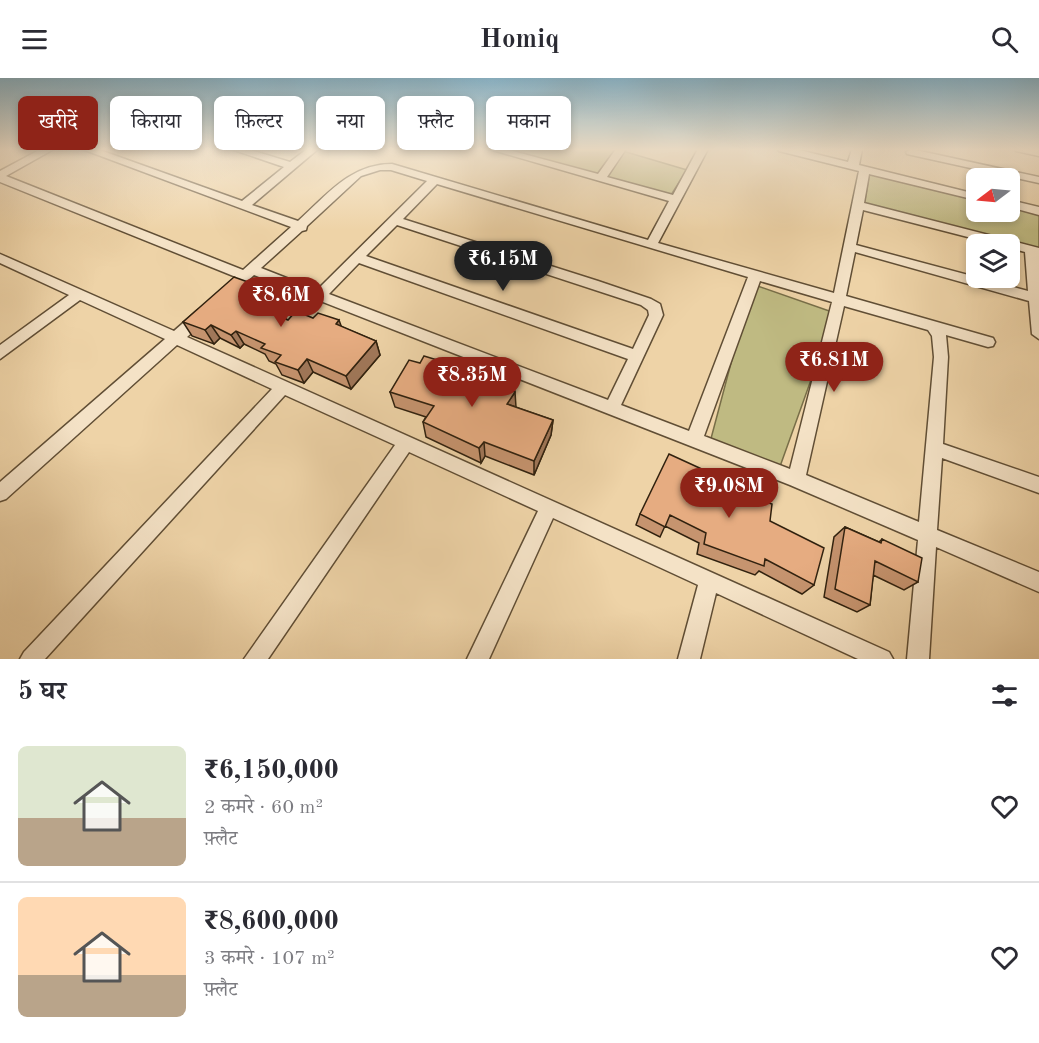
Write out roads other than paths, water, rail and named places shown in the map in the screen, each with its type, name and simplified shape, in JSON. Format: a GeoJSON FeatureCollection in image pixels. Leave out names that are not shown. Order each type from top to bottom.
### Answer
{"type":"FeatureCollection","features":[{"type":"Feature","properties":{"kind":"street"},"geometry":{"type":"LineString","coordinates":[[0,176],[249,273],[319,296],[796,479],[1039,582]]}},
{"type":"Feature","properties":{"kind":"street"},"geometry":{"type":"LineString","coordinates":[[161,176],[302,227]]}},
{"type":"Feature","properties":{"kind":"street"},"geometry":{"type":"LineString","coordinates":[[243,206],[279,176]]}},
{"type":"Feature","properties":{"kind":"street"},"geometry":{"type":"LineString","coordinates":[[0,493],[302,227],[355,176]]}},
{"type":"Feature","properties":{"kind":"street"},"geometry":{"type":"LineString","coordinates":[[422,176],[755,276],[988,342]]}},
{"type":"Feature","properties":{"kind":"street"},"geometry":{"type":"LineString","coordinates":[[594,176],[676,199]]}},
{"type":"Feature","properties":{"kind":"street"},"geometry":{"type":"LineString","coordinates":[[651,245],[688,176]]}},
{"type":"Feature","properties":{"kind":"street"},"geometry":{"type":"LineString","coordinates":[[796,479],[859,205],[859,176]]}},
{"type":"Feature","properties":{"kind":"street"},"geometry":{"type":"LineString","coordinates":[[936,176],[966,192]]}},
{"type":"Feature","properties":{"kind":"street"},"geometry":{"type":"LineString","coordinates":[[1011,176],[1039,180]]}},
{"type":"Feature","properties":{"kind":"street"},"geometry":{"type":"LineString","coordinates":[[319,296],[435,180]]}},
{"type":"Feature","properties":{"kind":"street"},"geometry":{"type":"LineString","coordinates":[[859,205],[1035,250],[1039,334]]}},
{"type":"Feature","properties":{"kind":"street"},"geometry":{"type":"LineString","coordinates":[[1020,206],[1039,211]]}},
{"type":"Feature","properties":{"kind":"street"},"geometry":{"type":"LineString","coordinates":[[395,220],[646,302],[655,308],[656,315],[610,409]]}},
{"type":"Feature","properties":{"kind":"street"},"geometry":{"type":"LineString","coordinates":[[850,247],[1036,298]]}},
{"type":"Feature","properties":{"kind":"street"},"geometry":{"type":"LineString","coordinates":[[0,258],[882,659]]}},
{"type":"Feature","properties":{"kind":"street"},"geometry":{"type":"LineString","coordinates":[[358,258],[637,356]]}},
{"type":"Feature","properties":{"kind":"street"},"geometry":{"type":"LineString","coordinates":[[694,440],[755,276]]}},
{"type":"Feature","properties":{"kind":"street"},"geometry":{"type":"LineString","coordinates":[[0,353],[78,295]]}},
{"type":"Feature","properties":{"kind":"street"},"geometry":{"type":"LineString","coordinates":[[918,659],[941,357],[939,336],[934,328]]}},
{"type":"Feature","properties":{"kind":"street"},"geometry":{"type":"LineString","coordinates":[[32,659],[282,387]]}},
{"type":"Feature","properties":{"kind":"street"},"geometry":{"type":"LineString","coordinates":[[255,659],[406,443]]}},
{"type":"Feature","properties":{"kind":"street"},"geometry":{"type":"LineString","coordinates":[[933,448],[1039,485]]}},
{"type":"Feature","properties":{"kind":"street"},"geometry":{"type":"LineString","coordinates":[[478,659],[549,508]]}},
{"type":"Feature","properties":{"kind":"street"},"geometry":{"type":"LineString","coordinates":[[689,659],[709,580]]}}]}
